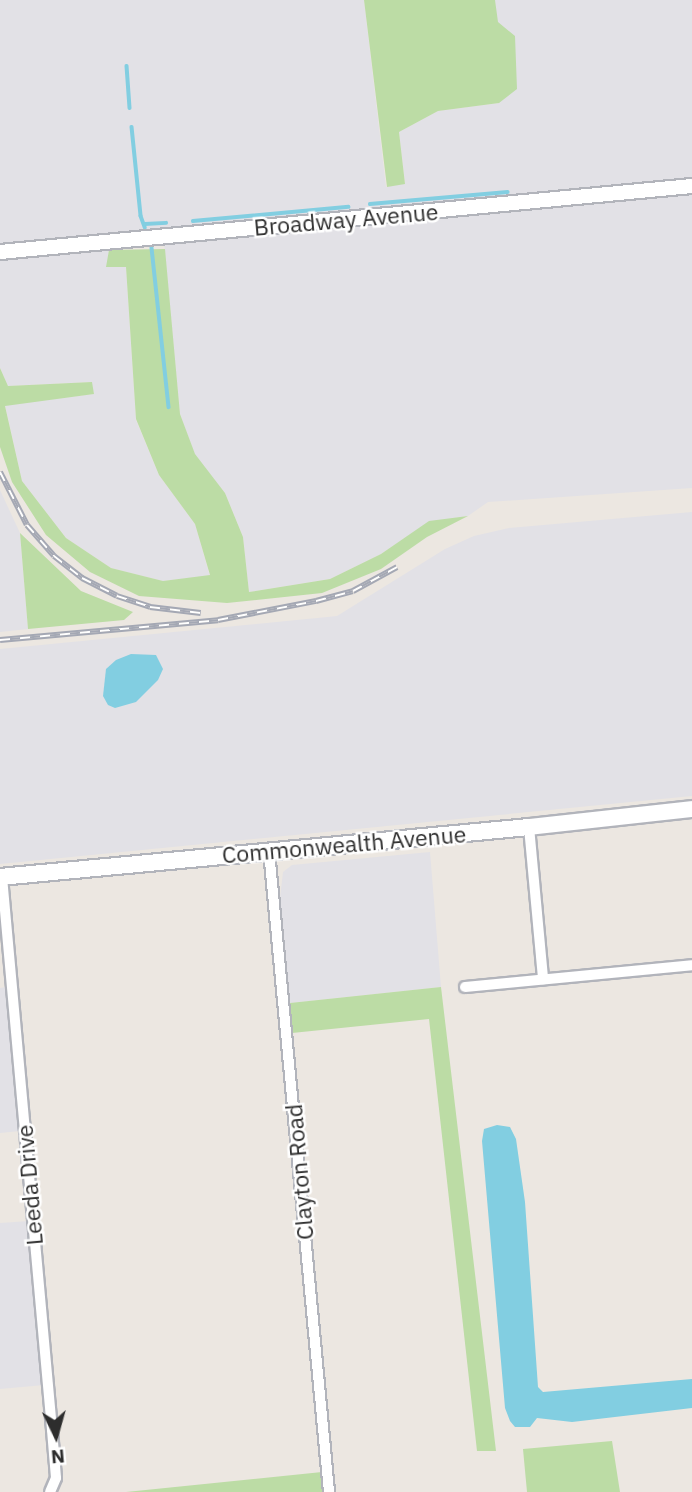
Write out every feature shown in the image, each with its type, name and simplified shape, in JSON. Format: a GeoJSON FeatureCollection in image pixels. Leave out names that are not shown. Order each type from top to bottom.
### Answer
{"type":"FeatureCollection","features":[{"type":"Feature","properties":{"kind":"main road","name":"Commonwealth Avenue"},"geometry":{"type":"LineString","coordinates":[[1,877],[690,811]]}},
{"type":"Feature","properties":{"kind":"street","name":"Broadway Avenue"},"geometry":{"type":"LineString","coordinates":[[0,252],[692,186]]}},
{"type":"Feature","properties":{"kind":"street"},"geometry":{"type":"LineString","coordinates":[[529,827],[543,979]]}},
{"type":"Feature","properties":{"kind":"street","name":"Clayton Road"},"geometry":{"type":"LineString","coordinates":[[269,851],[329,1492]]}},
{"type":"Feature","properties":{"kind":"street","name":"Leeda Drive"},"geometry":{"type":"LineString","coordinates":[[1,877],[56,1478],[50,1492]]}},
{"type":"Feature","properties":{"kind":"street"},"geometry":{"type":"LineString","coordinates":[[465,987],[692,965]]}},
{"type":"Feature","properties":{"kind":"shaded area"},"geometry":{"type":"Polygon","coordinates":[[[0,0],[364,0],[386,187],[405,183],[399,132],[438,111],[499,103],[495,0],[692,0],[692,182],[0,245],[0,0]]]}},
{"type":"Feature","properties":{"kind":"shaded area"},"geometry":{"type":"Polygon","coordinates":[[[692,192],[692,488],[488,502],[468,516],[429,522],[381,554],[330,579],[249,592],[243,537],[225,493],[195,455],[180,414],[164,242],[692,192]]]}},
{"type":"Feature","properties":{"kind":"shaded area"},"geometry":{"type":"Polygon","coordinates":[[[79,249],[109,250],[107,267],[126,267],[136,420],[159,475],[195,524],[210,576],[163,581],[111,568],[66,538],[22,481],[5,405],[94,394],[91,382],[8,386],[0,368],[0,257],[79,249]]]}},
{"type":"Feature","properties":{"kind":"shaded area"},"geometry":{"type":"Polygon","coordinates":[[[0,490],[20,533],[28,629],[0,632],[0,490]]]}},
{"type":"Feature","properties":{"kind":"shaded area"},"geometry":{"type":"Polygon","coordinates":[[[692,512],[692,796],[0,864],[0,649],[337,616],[445,549],[474,536],[509,528],[692,512]]]}},
{"type":"Feature","properties":{"kind":"shaded area"},"geometry":{"type":"Polygon","coordinates":[[[430,852],[441,987],[290,1003],[280,898],[283,872],[292,865],[430,852]]]}},
{"type":"Feature","properties":{"kind":"shaded area"},"geometry":{"type":"Polygon","coordinates":[[[8,987],[20,1131],[0,1133],[0,988],[8,987]]]}},
{"type":"Feature","properties":{"kind":"shaded area"},"geometry":{"type":"Polygon","coordinates":[[[29,1221],[44,1385],[0,1389],[0,1223],[29,1221]]]}},
{"type":"Feature","properties":{"kind":"green space"},"geometry":{"type":"Polygon","coordinates":[[[364,0],[495,0],[498,22],[515,36],[517,89],[499,103],[438,111],[399,132],[405,184],[387,187],[364,0]]]}},
{"type":"Feature","properties":{"kind":"green space"},"geometry":{"type":"Polygon","coordinates":[[[165,249],[180,414],[195,454],[225,493],[243,537],[249,592],[330,579],[381,554],[429,521],[468,516],[427,537],[381,569],[322,593],[227,603],[139,596],[90,572],[46,535],[12,482],[0,447],[0,368],[8,386],[92,382],[94,394],[5,406],[22,481],[66,538],[111,568],[163,581],[210,575],[195,524],[159,475],[136,419],[126,267],[106,267],[109,250],[165,249]]]}},
{"type":"Feature","properties":{"kind":"green space"},"geometry":{"type":"Polygon","coordinates":[[[20,533],[81,591],[133,612],[124,620],[28,629],[20,533]]]}},
{"type":"Feature","properties":{"kind":"green space"},"geometry":{"type":"Polygon","coordinates":[[[441,987],[496,1451],[477,1451],[429,1019],[292,1033],[290,1003],[441,987]]]}},
{"type":"Feature","properties":{"kind":"green space"},"geometry":{"type":"Polygon","coordinates":[[[612,1441],[620,1492],[527,1492],[523,1449],[612,1441]]]}},
{"type":"Feature","properties":{"kind":"green space"},"geometry":{"type":"Polygon","coordinates":[[[322,1472],[324,1492],[126,1492],[322,1472]]]}},
{"type":"Feature","properties":{"kind":"water"},"geometry":{"type":"Polygon","coordinates":[[[131,654],[156,655],[163,669],[158,680],[136,702],[115,708],[108,705],[103,696],[106,669],[116,660],[131,654]]]}},
{"type":"Feature","properties":{"kind":"water"},"geometry":{"type":"Polygon","coordinates":[[[497,1125],[510,1127],[516,1139],[525,1202],[538,1387],[543,1392],[692,1379],[692,1408],[572,1422],[537,1418],[530,1427],[515,1427],[510,1421],[505,1408],[482,1141],[484,1129],[497,1125]]]}},
{"type":"Feature","properties":{"kind":"waterway"},"geometry":{"type":"LineString","coordinates":[[127,66],[130,108]]}},
{"type":"Feature","properties":{"kind":"waterway"},"geometry":{"type":"LineString","coordinates":[[132,127],[141,216],[145,227]]}},
{"type":"Feature","properties":{"kind":"waterway"},"geometry":{"type":"LineString","coordinates":[[370,204],[507,192]]}},
{"type":"Feature","properties":{"kind":"waterway"},"geometry":{"type":"LineString","coordinates":[[193,221],[348,207]]}},
{"type":"Feature","properties":{"kind":"waterway"},"geometry":{"type":"LineString","coordinates":[[145,224],[166,223]]}},
{"type":"Feature","properties":{"kind":"waterway"},"geometry":{"type":"LineString","coordinates":[[152,248],[169,407]]}},
{"type":"Feature","properties":{"kind":"railway"},"geometry":{"type":"LineString","coordinates":[[0,472],[27,525],[54,556],[82,578],[117,596],[150,607],[201,613]]}},
{"type":"Feature","properties":{"kind":"railway"},"geometry":{"type":"LineString","coordinates":[[0,640],[218,620],[353,591],[397,567]]}}]}
